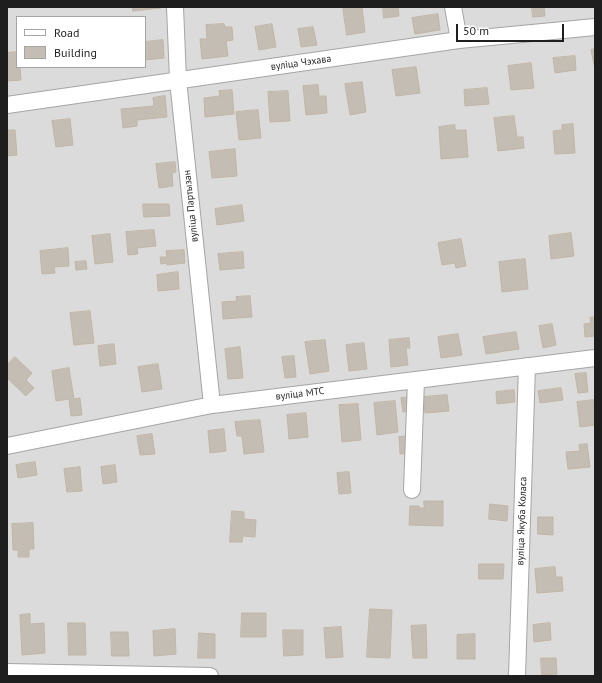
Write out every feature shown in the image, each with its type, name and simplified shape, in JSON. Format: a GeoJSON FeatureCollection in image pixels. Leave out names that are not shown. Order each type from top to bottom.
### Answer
{"type":"FeatureCollection","features":[{"type":"Feature","properties":{"kind":"street","name":"вуліца Партызан"},"geometry":{"type":"LineString","coordinates":[[175,7],[178,80],[212,405]]}},
{"type":"Feature","properties":{"kind":"street"},"geometry":{"type":"LineString","coordinates":[[453,7],[459,40]]}},
{"type":"Feature","properties":{"kind":"street","name":"вуліца Чэхава"},"geometry":{"type":"LineString","coordinates":[[7,105],[459,40],[595,27]]}},
{"type":"Feature","properties":{"kind":"street","name":"вуліца МТС"},"geometry":{"type":"LineString","coordinates":[[7,446],[212,405],[595,358]]}},
{"type":"Feature","properties":{"kind":"street","name":"вуліца Якуба Коласа"},"geometry":{"type":"LineString","coordinates":[[517,676],[527,366]]}},
{"type":"Feature","properties":{"kind":"street"},"geometry":{"type":"LineString","coordinates":[[412,490],[416,380]]}},
{"type":"Feature","properties":{"kind":"street"},"geometry":{"type":"LineString","coordinates":[[7,672],[210,676]]}},
{"type":"Feature","properties":{"kind":"shaded area"},"geometry":{"type":"Polygon","coordinates":[[[7,7],[595,7],[595,676],[7,676],[7,7]]]}},
{"type":"Feature","properties":{"kind":"building"},"geometry":{"type":"Polygon","coordinates":[[[133,7],[161,7],[161,8],[133,11],[133,7]]]}},
{"type":"Feature","properties":{"kind":"building"},"geometry":{"type":"Polygon","coordinates":[[[343,7],[362,7],[365,32],[347,35],[343,7]]]}},
{"type":"Feature","properties":{"kind":"building"},"geometry":{"type":"Polygon","coordinates":[[[383,7],[398,7],[399,16],[384,18],[383,7]]]}},
{"type":"Feature","properties":{"kind":"building"},"geometry":{"type":"Polygon","coordinates":[[[532,7],[544,7],[545,16],[533,17],[532,7]]]}},
{"type":"Feature","properties":{"kind":"building"},"geometry":{"type":"Polygon","coordinates":[[[438,14],[440,30],[415,34],[412,18],[438,14]]]}},
{"type":"Feature","properties":{"kind":"building"},"geometry":{"type":"Polygon","coordinates":[[[224,24],[225,27],[232,27],[233,40],[226,41],[228,56],[202,59],[200,39],[207,39],[206,25],[224,24]]]}},
{"type":"Feature","properties":{"kind":"building"},"geometry":{"type":"Polygon","coordinates":[[[272,24],[276,47],[259,50],[255,27],[272,24]]]}},
{"type":"Feature","properties":{"kind":"building"},"geometry":{"type":"Polygon","coordinates":[[[313,27],[317,45],[301,47],[298,29],[313,27]]]}},
{"type":"Feature","properties":{"kind":"building"},"geometry":{"type":"Polygon","coordinates":[[[163,40],[164,58],[146,60],[146,42],[163,40]]]}},
{"type":"Feature","properties":{"kind":"building"},"geometry":{"type":"Polygon","coordinates":[[[595,49],[595,69],[591,50],[595,49]]]}},
{"type":"Feature","properties":{"kind":"building"},"geometry":{"type":"Polygon","coordinates":[[[16,52],[16,68],[20,68],[21,80],[7,81],[7,53],[16,52]]]}},
{"type":"Feature","properties":{"kind":"building"},"geometry":{"type":"Polygon","coordinates":[[[575,56],[576,70],[555,73],[553,58],[575,56]]]}},
{"type":"Feature","properties":{"kind":"building"},"geometry":{"type":"Polygon","coordinates":[[[531,63],[534,88],[511,90],[508,66],[531,63]]]}},
{"type":"Feature","properties":{"kind":"building"},"geometry":{"type":"Polygon","coordinates":[[[416,67],[420,93],[396,96],[392,70],[416,67]]]}},
{"type":"Feature","properties":{"kind":"building"},"geometry":{"type":"Polygon","coordinates":[[[362,82],[366,112],[350,115],[345,84],[362,82]]]}},
{"type":"Feature","properties":{"kind":"building"},"geometry":{"type":"Polygon","coordinates":[[[318,85],[319,96],[326,96],[327,113],[306,115],[303,86],[318,85]]]}},
{"type":"Feature","properties":{"kind":"building"},"geometry":{"type":"Polygon","coordinates":[[[487,88],[489,104],[465,106],[464,90],[487,88]]]}},
{"type":"Feature","properties":{"kind":"building"},"geometry":{"type":"Polygon","coordinates":[[[232,90],[234,114],[205,117],[204,98],[220,96],[219,91],[232,90]]]}},
{"type":"Feature","properties":{"kind":"building"},"geometry":{"type":"Polygon","coordinates":[[[288,91],[290,121],[270,122],[268,92],[288,91]]]}},
{"type":"Feature","properties":{"kind":"building"},"geometry":{"type":"Polygon","coordinates":[[[165,96],[167,117],[137,120],[137,126],[123,128],[121,109],[154,106],[153,98],[165,96]]]}},
{"type":"Feature","properties":{"kind":"building"},"geometry":{"type":"Polygon","coordinates":[[[258,110],[261,138],[239,140],[236,112],[258,110]]]}},
{"type":"Feature","properties":{"kind":"building"},"geometry":{"type":"Polygon","coordinates":[[[514,116],[517,137],[523,137],[524,148],[498,151],[494,118],[514,116]]]}},
{"type":"Feature","properties":{"kind":"building"},"geometry":{"type":"Polygon","coordinates":[[[70,119],[73,145],[56,147],[52,121],[70,119]]]}},
{"type":"Feature","properties":{"kind":"building"},"geometry":{"type":"Polygon","coordinates":[[[573,124],[575,153],[555,154],[553,131],[562,130],[562,125],[573,124]]]}},
{"type":"Feature","properties":{"kind":"building"},"geometry":{"type":"Polygon","coordinates":[[[455,125],[455,130],[466,130],[468,157],[441,159],[439,127],[455,125]]]}},
{"type":"Feature","properties":{"kind":"building"},"geometry":{"type":"Polygon","coordinates":[[[7,130],[15,130],[17,155],[7,156],[7,130]]]}},
{"type":"Feature","properties":{"kind":"building"},"geometry":{"type":"Polygon","coordinates":[[[235,149],[237,176],[212,178],[209,152],[235,149]]]}},
{"type":"Feature","properties":{"kind":"building"},"geometry":{"type":"Polygon","coordinates":[[[175,162],[176,172],[172,173],[173,186],[159,188],[156,164],[175,162]]]}},
{"type":"Feature","properties":{"kind":"building"},"geometry":{"type":"Polygon","coordinates":[[[143,204],[169,204],[170,216],[144,217],[143,204]]]}},
{"type":"Feature","properties":{"kind":"building"},"geometry":{"type":"Polygon","coordinates":[[[242,205],[244,221],[217,225],[215,209],[242,205]]]}},
{"type":"Feature","properties":{"kind":"building"},"geometry":{"type":"Polygon","coordinates":[[[154,230],[156,246],[137,248],[138,254],[128,255],[126,232],[154,230]]]}},
{"type":"Feature","properties":{"kind":"building"},"geometry":{"type":"Polygon","coordinates":[[[571,233],[574,256],[551,259],[549,236],[571,233]]]}},
{"type":"Feature","properties":{"kind":"building"},"geometry":{"type":"Polygon","coordinates":[[[110,234],[113,262],[95,264],[92,236],[110,234]]]}},
{"type":"Feature","properties":{"kind":"building"},"geometry":{"type":"Polygon","coordinates":[[[461,239],[466,266],[456,268],[455,263],[442,265],[438,243],[461,239]]]}},
{"type":"Feature","properties":{"kind":"building"},"geometry":{"type":"Polygon","coordinates":[[[68,248],[69,266],[54,267],[55,273],[42,274],[40,251],[68,248]]]}},
{"type":"Feature","properties":{"kind":"building"},"geometry":{"type":"Polygon","coordinates":[[[184,250],[185,263],[167,265],[167,263],[161,264],[160,257],[167,257],[166,251],[184,250]]]}},
{"type":"Feature","properties":{"kind":"building"},"geometry":{"type":"Polygon","coordinates":[[[243,252],[244,268],[220,270],[218,254],[243,252]]]}},
{"type":"Feature","properties":{"kind":"building"},"geometry":{"type":"Polygon","coordinates":[[[525,259],[528,289],[502,292],[499,262],[525,259]]]}},
{"type":"Feature","properties":{"kind":"building"},"geometry":{"type":"Polygon","coordinates":[[[86,261],[87,269],[76,270],[75,262],[86,261]]]}},
{"type":"Feature","properties":{"kind":"building"},"geometry":{"type":"Polygon","coordinates":[[[178,272],[179,289],[158,291],[157,275],[178,272]]]}},
{"type":"Feature","properties":{"kind":"building"},"geometry":{"type":"Polygon","coordinates":[[[250,296],[252,317],[223,319],[222,302],[237,301],[236,297],[250,296]]]}},
{"type":"Feature","properties":{"kind":"building"},"geometry":{"type":"Polygon","coordinates":[[[90,311],[94,343],[74,345],[70,313],[90,311]]]}},
{"type":"Feature","properties":{"kind":"building"},"geometry":{"type":"Polygon","coordinates":[[[595,317],[595,336],[585,337],[584,324],[591,323],[590,318],[595,317]]]}},
{"type":"Feature","properties":{"kind":"building"},"geometry":{"type":"Polygon","coordinates":[[[552,324],[556,345],[543,348],[539,326],[552,324]]]}},
{"type":"Feature","properties":{"kind":"building"},"geometry":{"type":"Polygon","coordinates":[[[516,332],[519,349],[486,354],[483,337],[516,332]]]}},
{"type":"Feature","properties":{"kind":"building"},"geometry":{"type":"Polygon","coordinates":[[[458,334],[462,355],[441,358],[438,337],[458,334]]]}},
{"type":"Feature","properties":{"kind":"building"},"geometry":{"type":"Polygon","coordinates":[[[409,338],[410,348],[406,348],[408,365],[391,367],[389,340],[409,338]]]}},
{"type":"Feature","properties":{"kind":"building"},"geometry":{"type":"Polygon","coordinates":[[[325,340],[329,371],[310,374],[305,342],[325,340]]]}},
{"type":"Feature","properties":{"kind":"building"},"geometry":{"type":"Polygon","coordinates":[[[364,343],[367,369],[349,371],[346,345],[364,343]]]}},
{"type":"Feature","properties":{"kind":"building"},"geometry":{"type":"Polygon","coordinates":[[[114,344],[116,364],[100,366],[98,346],[114,344]]]}},
{"type":"Feature","properties":{"kind":"building"},"geometry":{"type":"Polygon","coordinates":[[[240,347],[243,378],[228,379],[225,349],[240,347]]]}},
{"type":"Feature","properties":{"kind":"building"},"geometry":{"type":"Polygon","coordinates":[[[294,356],[296,377],[285,378],[282,357],[294,356]]]}},
{"type":"Feature","properties":{"kind":"building"},"geometry":{"type":"Polygon","coordinates":[[[15,357],[32,373],[26,380],[34,388],[26,396],[7,378],[7,365],[15,357]]]}},
{"type":"Feature","properties":{"kind":"building"},"geometry":{"type":"Polygon","coordinates":[[[158,364],[162,389],[142,392],[138,367],[158,364]]]}},
{"type":"Feature","properties":{"kind":"building"},"geometry":{"type":"Polygon","coordinates":[[[69,368],[74,399],[80,398],[82,415],[71,416],[69,399],[56,401],[52,371],[69,368]]]}},
{"type":"Feature","properties":{"kind":"building"},"geometry":{"type":"Polygon","coordinates":[[[586,373],[588,392],[578,393],[575,374],[586,373]]]}},
{"type":"Feature","properties":{"kind":"building"},"geometry":{"type":"Polygon","coordinates":[[[561,388],[563,400],[540,403],[538,391],[561,388]]]}},
{"type":"Feature","properties":{"kind":"building"},"geometry":{"type":"Polygon","coordinates":[[[514,390],[515,402],[497,404],[496,392],[514,390]]]}},
{"type":"Feature","properties":{"kind":"building"},"geometry":{"type":"Polygon","coordinates":[[[447,395],[449,411],[425,413],[423,397],[447,395]]]}},
{"type":"Feature","properties":{"kind":"building"},"geometry":{"type":"Polygon","coordinates":[[[409,397],[411,411],[403,412],[401,398],[409,397]]]}},
{"type":"Feature","properties":{"kind":"building"},"geometry":{"type":"Polygon","coordinates":[[[594,400],[595,425],[580,427],[577,402],[594,400]]]}},
{"type":"Feature","properties":{"kind":"building"},"geometry":{"type":"Polygon","coordinates":[[[395,401],[398,432],[377,435],[374,403],[395,401]]]}},
{"type":"Feature","properties":{"kind":"building"},"geometry":{"type":"Polygon","coordinates":[[[358,404],[361,440],[342,442],[339,405],[358,404]]]}},
{"type":"Feature","properties":{"kind":"building"},"geometry":{"type":"Polygon","coordinates":[[[306,413],[308,437],[289,439],[287,415],[306,413]]]}},
{"type":"Feature","properties":{"kind":"building"},"geometry":{"type":"Polygon","coordinates":[[[260,420],[264,452],[244,454],[242,436],[237,436],[235,422],[260,420]]]}},
{"type":"Feature","properties":{"kind":"building"},"geometry":{"type":"Polygon","coordinates":[[[224,429],[226,451],[210,453],[208,431],[224,429]]]}},
{"type":"Feature","properties":{"kind":"building"},"geometry":{"type":"Polygon","coordinates":[[[152,434],[155,454],[140,455],[137,436],[152,434]]]}},
{"type":"Feature","properties":{"kind":"building"},"geometry":{"type":"Polygon","coordinates":[[[408,436],[410,453],[400,454],[399,437],[408,436]]]}},
{"type":"Feature","properties":{"kind":"building"},"geometry":{"type":"Polygon","coordinates":[[[587,444],[590,467],[568,469],[566,452],[580,451],[579,445],[587,444]]]}},
{"type":"Feature","properties":{"kind":"building"},"geometry":{"type":"Polygon","coordinates":[[[35,462],[37,475],[18,478],[16,465],[35,462]]]}},
{"type":"Feature","properties":{"kind":"building"},"geometry":{"type":"Polygon","coordinates":[[[115,465],[117,482],[103,484],[101,467],[115,465]]]}},
{"type":"Feature","properties":{"kind":"building"},"geometry":{"type":"Polygon","coordinates":[[[80,467],[82,491],[67,492],[64,469],[80,467]]]}},
{"type":"Feature","properties":{"kind":"building"},"geometry":{"type":"Polygon","coordinates":[[[349,472],[351,493],[339,494],[337,473],[349,472]]]}},
{"type":"Feature","properties":{"kind":"building"},"geometry":{"type":"Polygon","coordinates":[[[424,501],[443,501],[443,526],[409,525],[410,506],[419,506],[419,508],[424,508],[424,501]]]}},
{"type":"Feature","properties":{"kind":"building"},"geometry":{"type":"Polygon","coordinates":[[[490,504],[508,506],[507,521],[489,519],[490,504]]]}},
{"type":"Feature","properties":{"kind":"building"},"geometry":{"type":"Polygon","coordinates":[[[232,511],[244,512],[244,519],[256,520],[255,537],[243,536],[242,542],[230,542],[232,511]]]}},
{"type":"Feature","properties":{"kind":"building"},"geometry":{"type":"Polygon","coordinates":[[[538,517],[553,517],[553,535],[538,534],[538,517]]]}},
{"type":"Feature","properties":{"kind":"building"},"geometry":{"type":"Polygon","coordinates":[[[33,523],[34,549],[29,549],[29,557],[18,557],[18,550],[13,550],[12,524],[33,523]]]}},
{"type":"Feature","properties":{"kind":"building"},"geometry":{"type":"Polygon","coordinates":[[[479,564],[504,564],[503,579],[479,579],[479,564]]]}},
{"type":"Feature","properties":{"kind":"building"},"geometry":{"type":"Polygon","coordinates":[[[555,567],[556,577],[562,577],[563,591],[537,593],[535,569],[555,567]]]}},
{"type":"Feature","properties":{"kind":"building"},"geometry":{"type":"Polygon","coordinates":[[[370,609],[392,610],[390,658],[367,657],[370,609]]]}},
{"type":"Feature","properties":{"kind":"building"},"geometry":{"type":"Polygon","coordinates":[[[242,613],[266,613],[266,637],[241,637],[242,613]]]}},
{"type":"Feature","properties":{"kind":"building"},"geometry":{"type":"Polygon","coordinates":[[[30,614],[30,624],[44,623],[45,653],[22,655],[20,615],[30,614]]]}},
{"type":"Feature","properties":{"kind":"building"},"geometry":{"type":"Polygon","coordinates":[[[68,623],[85,623],[86,655],[69,655],[68,623]]]}},
{"type":"Feature","properties":{"kind":"building"},"geometry":{"type":"Polygon","coordinates":[[[550,623],[551,640],[534,642],[533,625],[550,623]]]}},
{"type":"Feature","properties":{"kind":"building"},"geometry":{"type":"Polygon","coordinates":[[[426,625],[427,658],[413,658],[411,626],[426,625]]]}},
{"type":"Feature","properties":{"kind":"building"},"geometry":{"type":"Polygon","coordinates":[[[341,627],[343,657],[326,658],[324,628],[341,627]]]}},
{"type":"Feature","properties":{"kind":"building"},"geometry":{"type":"Polygon","coordinates":[[[175,629],[176,654],[154,656],[153,631],[175,629]]]}},
{"type":"Feature","properties":{"kind":"building"},"geometry":{"type":"Polygon","coordinates":[[[283,630],[303,630],[303,655],[284,656],[283,630]]]}},
{"type":"Feature","properties":{"kind":"building"},"geometry":{"type":"Polygon","coordinates":[[[111,632],[128,632],[129,656],[112,656],[111,632]]]}},
{"type":"Feature","properties":{"kind":"building"},"geometry":{"type":"Polygon","coordinates":[[[199,633],[215,634],[215,658],[198,658],[199,633]]]}},
{"type":"Feature","properties":{"kind":"building"},"geometry":{"type":"Polygon","coordinates":[[[475,634],[475,659],[457,659],[457,635],[475,634]]]}},
{"type":"Feature","properties":{"kind":"building"},"geometry":{"type":"Polygon","coordinates":[[[541,658],[556,658],[557,674],[542,675],[541,658]]]}}]}
